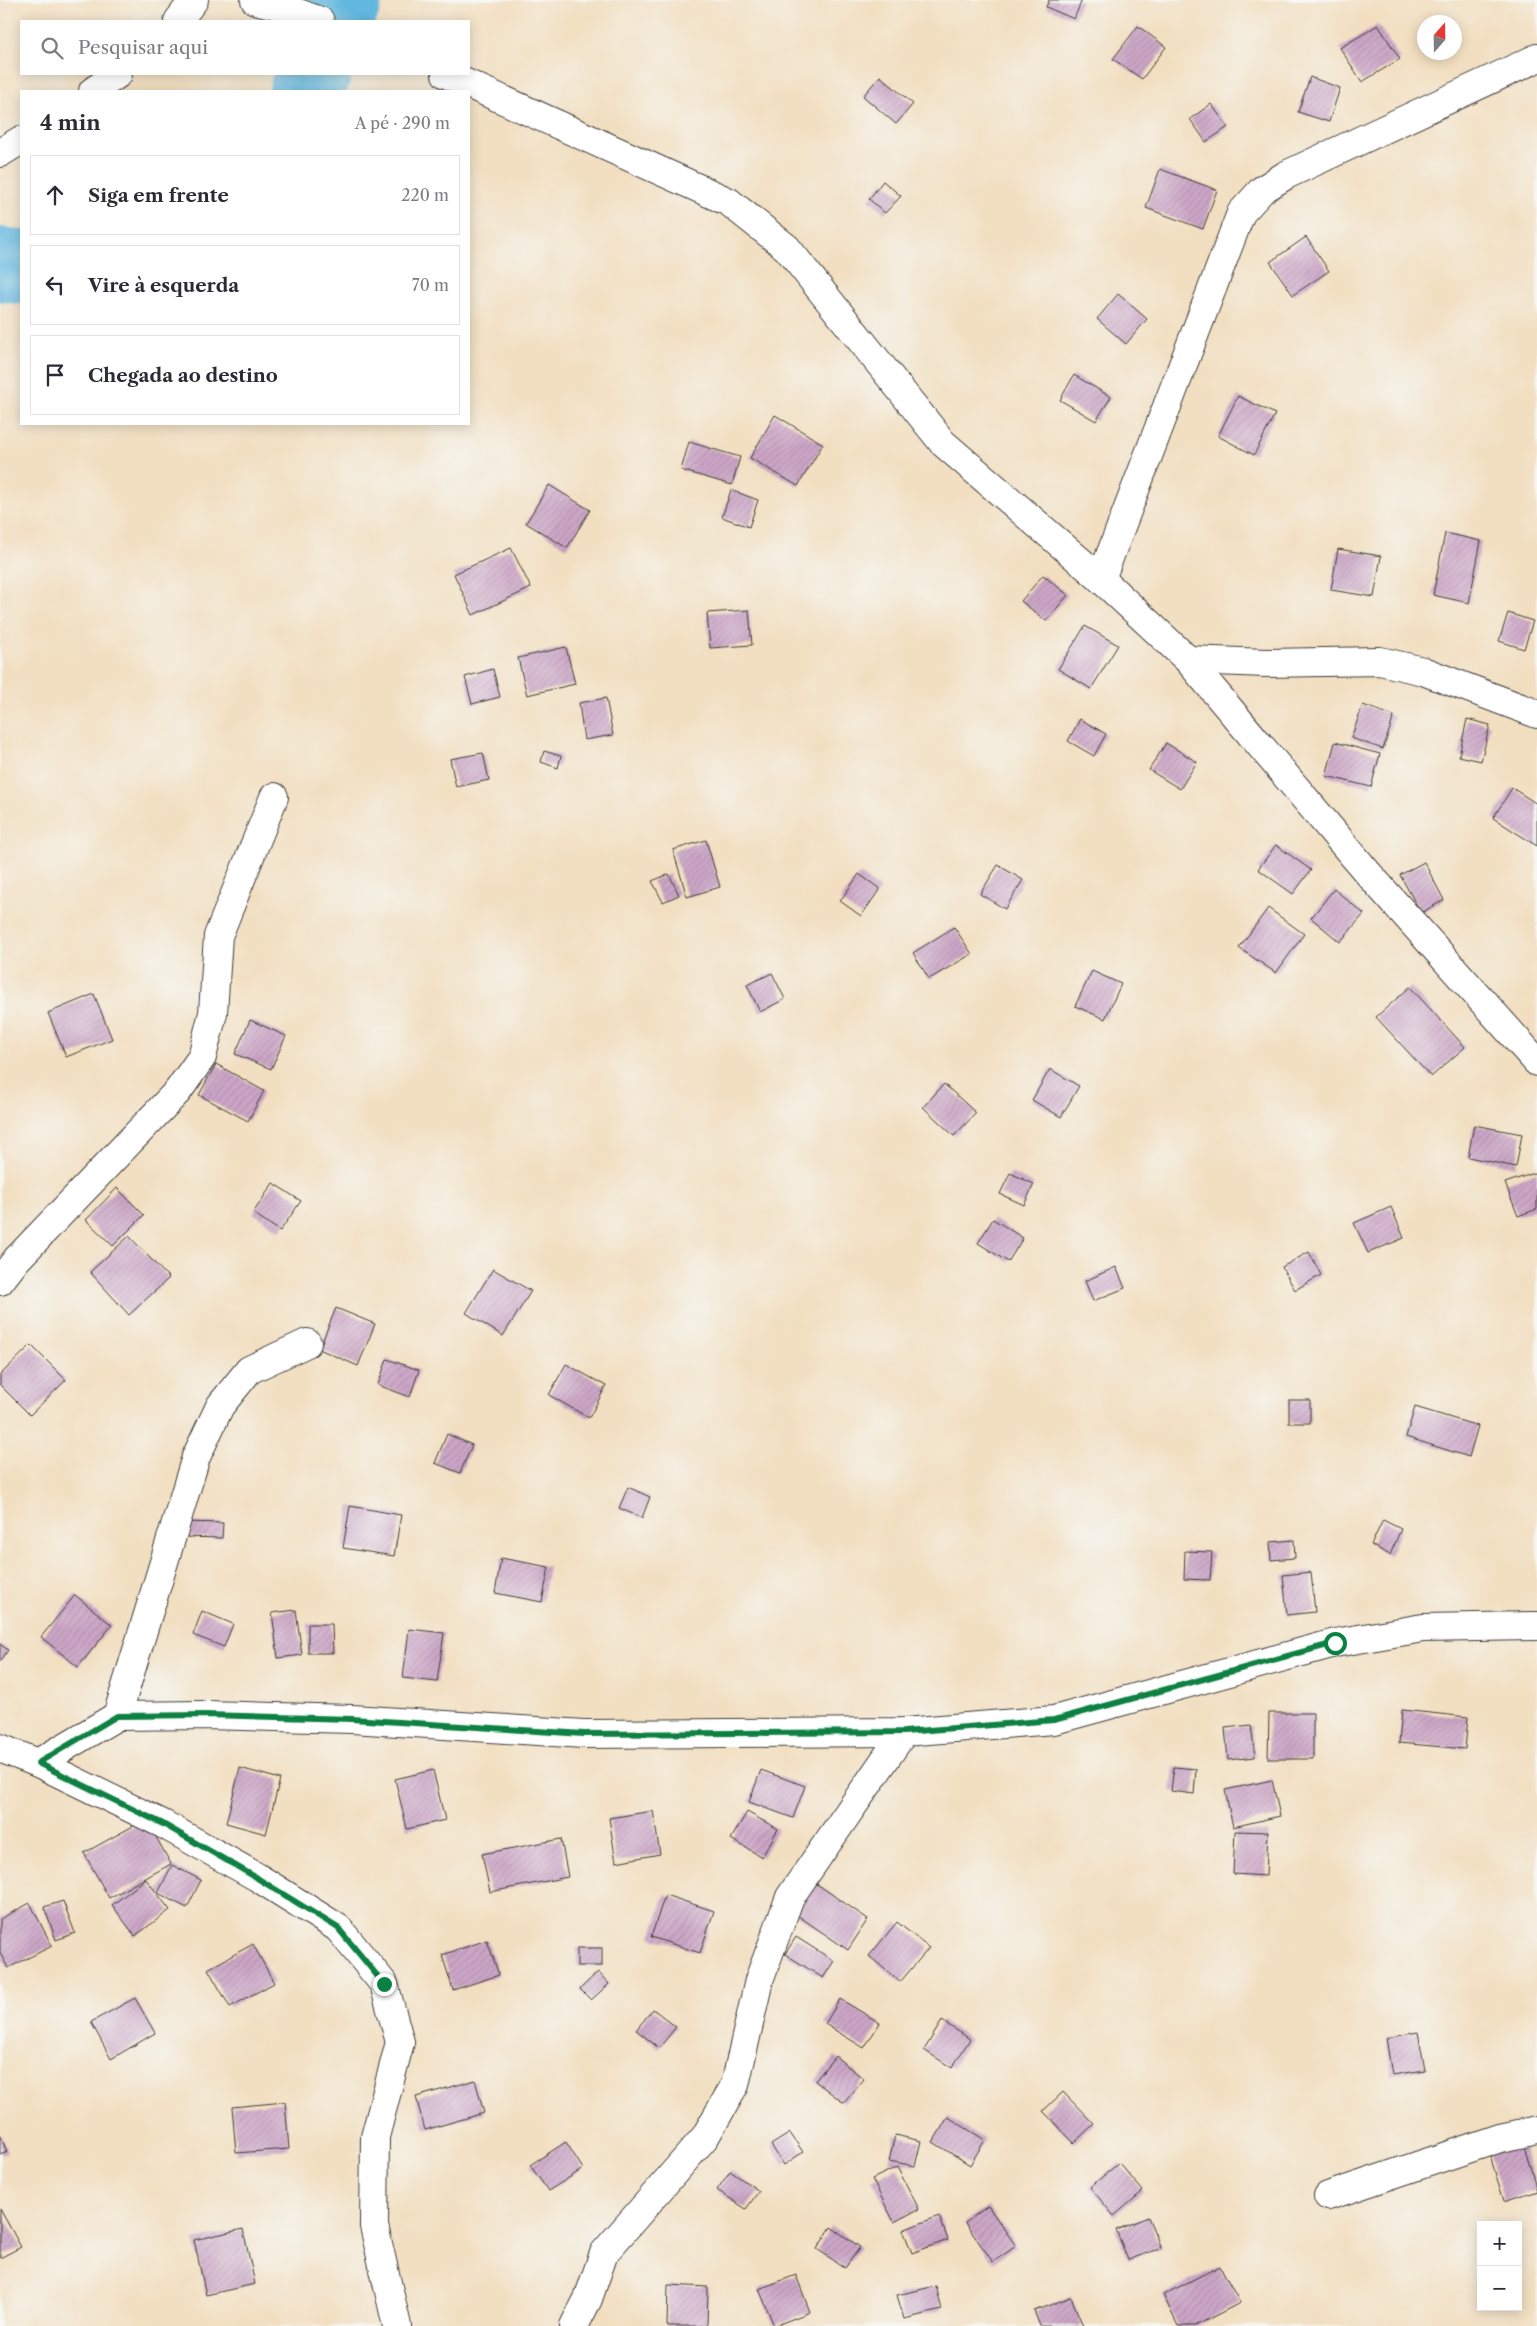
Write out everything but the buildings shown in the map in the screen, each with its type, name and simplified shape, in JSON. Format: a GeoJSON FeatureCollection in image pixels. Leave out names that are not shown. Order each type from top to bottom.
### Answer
{"type":"FeatureCollection","features":[{"type":"Feature","properties":{"kind":"street"},"geometry":{"type":"LineString","coordinates":[[179,20],[194,0]]}},
{"type":"Feature","properties":{"kind":"street"},"geometry":{"type":"LineString","coordinates":[[255,0],[279,6],[317,20]]}},
{"type":"Feature","properties":{"kind":"street"},"geometry":{"type":"LineString","coordinates":[[1101,579],[1240,213],[1262,190],[1286,175],[1537,58]]}},
{"type":"Feature","properties":{"kind":"street"},"geometry":{"type":"LineString","coordinates":[[94,90],[116,75]]}},
{"type":"Feature","properties":{"kind":"street"},"geometry":{"type":"LineString","coordinates":[[448,75],[729,202],[787,248],[943,442],[1101,579],[1188,660],[1367,872],[1537,1062]]}},
{"type":"Feature","properties":{"kind":"street"},"geometry":{"type":"LineString","coordinates":[[0,153],[20,141]]}},
{"type":"Feature","properties":{"kind":"street"},"geometry":{"type":"LineString","coordinates":[[1188,660],[1268,663],[1380,662],[1422,671],[1537,714]]}},
{"type":"Feature","properties":{"kind":"street"},"geometry":{"type":"LineString","coordinates":[[0,1281],[17,1259],[178,1092],[202,1057],[213,1013],[218,936],[274,797]]}},
{"type":"Feature","properties":{"kind":"street"},"geometry":{"type":"LineString","coordinates":[[117,1716],[196,1457],[220,1406],[248,1370],[307,1343]]}},
{"type":"Feature","properties":{"kind":"street"},"geometry":{"type":"LineString","coordinates":[[38,1763],[117,1716],[205,1715],[352,1719],[584,1734],[904,1732],[1054,1720],[1335,1643],[1413,1629],[1537,1626]]}},
{"type":"Feature","properties":{"kind":"street"},"geometry":{"type":"LineString","coordinates":[[574,2326],[588,2299],[604,2253],[705,2137],[735,2085],[759,1980],[790,1897],[904,1732]]}},
{"type":"Feature","properties":{"kind":"street"},"geometry":{"type":"LineString","coordinates":[[0,1748],[38,1763],[163,1824],[257,1878],[338,1928],[384,1984],[400,2042],[375,2137],[374,2226],[397,2326]]}},
{"type":"Feature","properties":{"kind":"street"},"geometry":{"type":"LineString","coordinates":[[1328,2196],[1500,2138],[1537,2130]]}},
{"type":"Feature","properties":{"kind":"waterway"},"geometry":{"type":"LineString","coordinates":[[336,20],[345,0]]}},
{"type":"Feature","properties":{"kind":"waterway"},"geometry":{"type":"LineString","coordinates":[[306,90],[314,75]]}},
{"type":"Feature","properties":{"kind":"waterway"},"geometry":{"type":"LineString","coordinates":[[0,264],[20,267]]}},
{"type":"Feature","properties":{"kind":"route"},"geometry":{"type":"LineString","coordinates":[[384,1984],[338,1928],[257,1878],[163,1824],[38,1763],[117,1716],[205,1715],[352,1719],[584,1734],[904,1732],[1054,1720],[1335,1643]]}}]}
